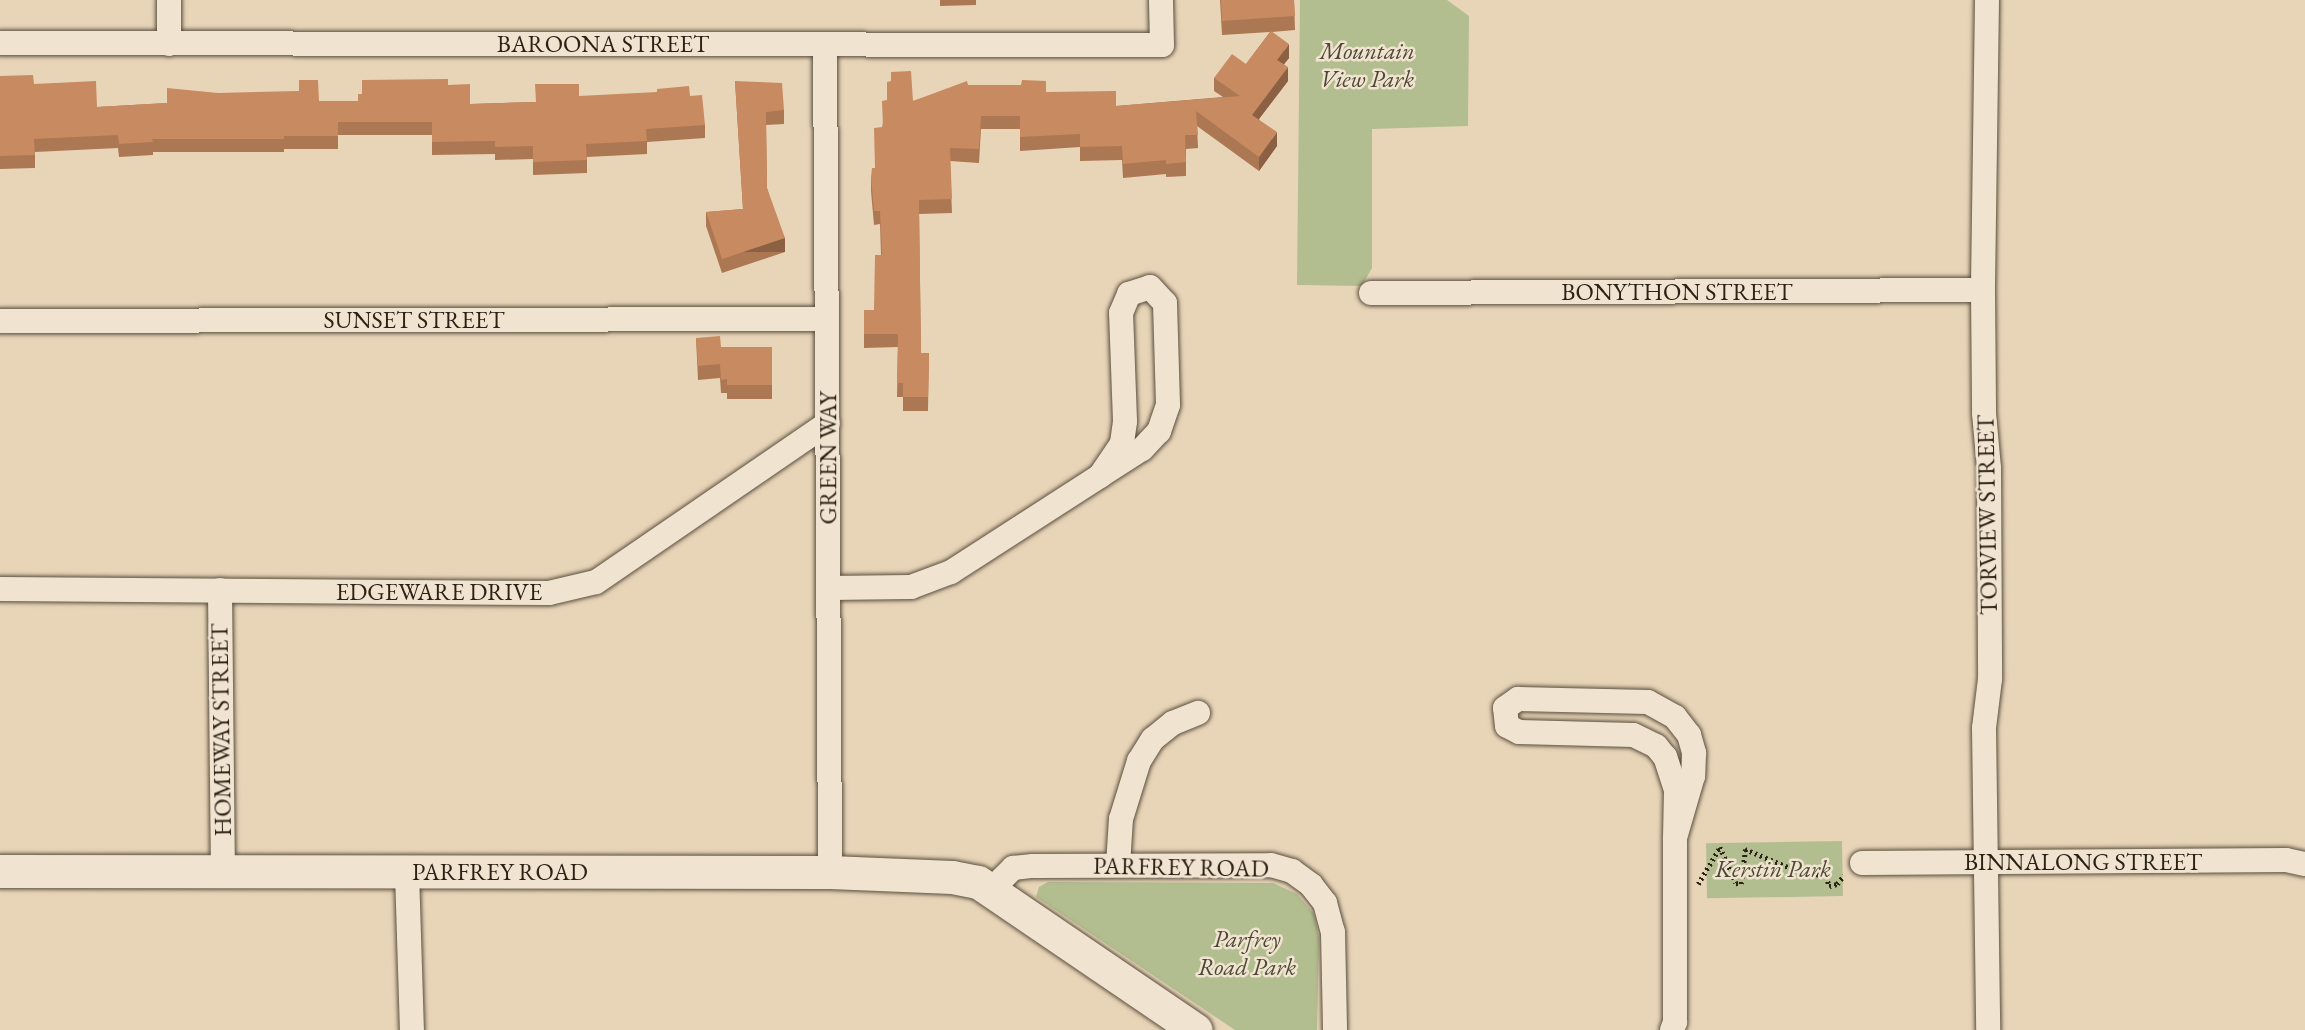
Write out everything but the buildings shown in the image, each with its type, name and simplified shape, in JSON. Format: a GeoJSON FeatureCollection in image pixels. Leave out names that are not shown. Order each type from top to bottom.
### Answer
{"type":"FeatureCollection","features":[{"type":"Feature","properties":{"kind":"main road","name":"PARFREY ROAD"},"geometry":{"type":"LineString","coordinates":[[0,870],[830,872],[952,877],[978,882],[1196,1030]]}},
{"type":"Feature","properties":{"kind":"street"},"geometry":{"type":"LineString","coordinates":[[169,0],[169,44]]}},
{"type":"Feature","properties":{"kind":"street","name":"BAROONA STREET"},"geometry":{"type":"LineString","coordinates":[[0,43],[1161,45],[1161,0]]}},
{"type":"Feature","properties":{"kind":"street","name":"TORVIEW STREET"},"geometry":{"type":"LineString","coordinates":[[1987,0],[1983,290],[1990,679],[1984,729],[1987,1030]]}},
{"type":"Feature","properties":{"kind":"street","name":"GREEN WAY"},"geometry":{"type":"LineString","coordinates":[[825,44],[830,872]]}},
{"type":"Feature","properties":{"kind":"street"},"geometry":{"type":"LineString","coordinates":[[829,588],[911,587],[951,572],[1142,449],[1159,431],[1168,405],[1165,303],[1150,287],[1129,294],[1121,313],[1125,421],[1122,443],[1100,476]]}},
{"type":"Feature","properties":{"kind":"street","name":"BONYTHON STREET"},"geometry":{"type":"LineString","coordinates":[[1371,293],[1983,290]]}},
{"type":"Feature","properties":{"kind":"street","name":"SUNSET STREET"},"geometry":{"type":"LineString","coordinates":[[0,321],[827,319]]}},
{"type":"Feature","properties":{"kind":"street","name":"EDGEWARE DRIVE"},"geometry":{"type":"LineString","coordinates":[[0,589],[549,593],[596,582],[828,423]]}},
{"type":"Feature","properties":{"kind":"street","name":"HOMEWAY STREET"},"geometry":{"type":"LineString","coordinates":[[220,590],[223,869]]}},
{"type":"Feature","properties":{"kind":"street"},"geometry":{"type":"LineString","coordinates":[[1671,1030],[1675,1023],[1675,838],[1676,790],[1665,757],[1656,746],[1633,735],[1519,732],[1507,726],[1506,708],[1518,699],[1619,700],[1648,702],[1675,717],[1689,735],[1694,753],[1691,786],[1675,838]]}},
{"type":"Feature","properties":{"kind":"street"},"geometry":{"type":"LineString","coordinates":[[1118,865],[1121,819],[1139,761],[1153,739],[1173,723],[1198,713]]}},
{"type":"Feature","properties":{"kind":"street","name":"BINNALONG STREET"},"geometry":{"type":"LineString","coordinates":[[1862,863],[2286,860],[2305,864]]}},
{"type":"Feature","properties":{"kind":"street","name":"PARFREY ROAD"},"geometry":{"type":"LineString","coordinates":[[995,895],[1002,880],[1013,868],[1118,865],[1271,866],[1292,871],[1311,885],[1325,904],[1333,932],[1335,1030]]}},
{"type":"Feature","properties":{"kind":"street"},"geometry":{"type":"LineString","coordinates":[[407,873],[412,1030]]}},
{"type":"Feature","properties":{"kind":"path"},"geometry":{"type":"LineString","coordinates":[[1695,895],[1696,886],[1720,847],[1736,883],[1741,884],[1745,849],[1796,870],[1827,876],[1829,886],[1837,884],[1848,870],[1862,863]]}},
{"type":"Feature","properties":{"kind":"green space","name":"Mountain View Park"},"geometry":{"type":"Polygon","coordinates":[[[1300,0],[1447,0],[1469,16],[1468,126],[1372,129],[1372,268],[1362,286],[1297,285],[1300,0]]]}},
{"type":"Feature","properties":{"kind":"green space","name":"Kerstin Park"},"geometry":{"type":"Polygon","coordinates":[[[1842,841],[1843,896],[1707,898],[1706,843],[1842,841]]]}},
{"type":"Feature","properties":{"kind":"green space","name":"Parfrey Road Park"},"geometry":{"type":"Polygon","coordinates":[[[1048,882],[1273,883],[1297,894],[1314,914],[1319,938],[1317,1030],[1235,1030],[1036,897],[1039,887],[1048,882]]]}}]}
